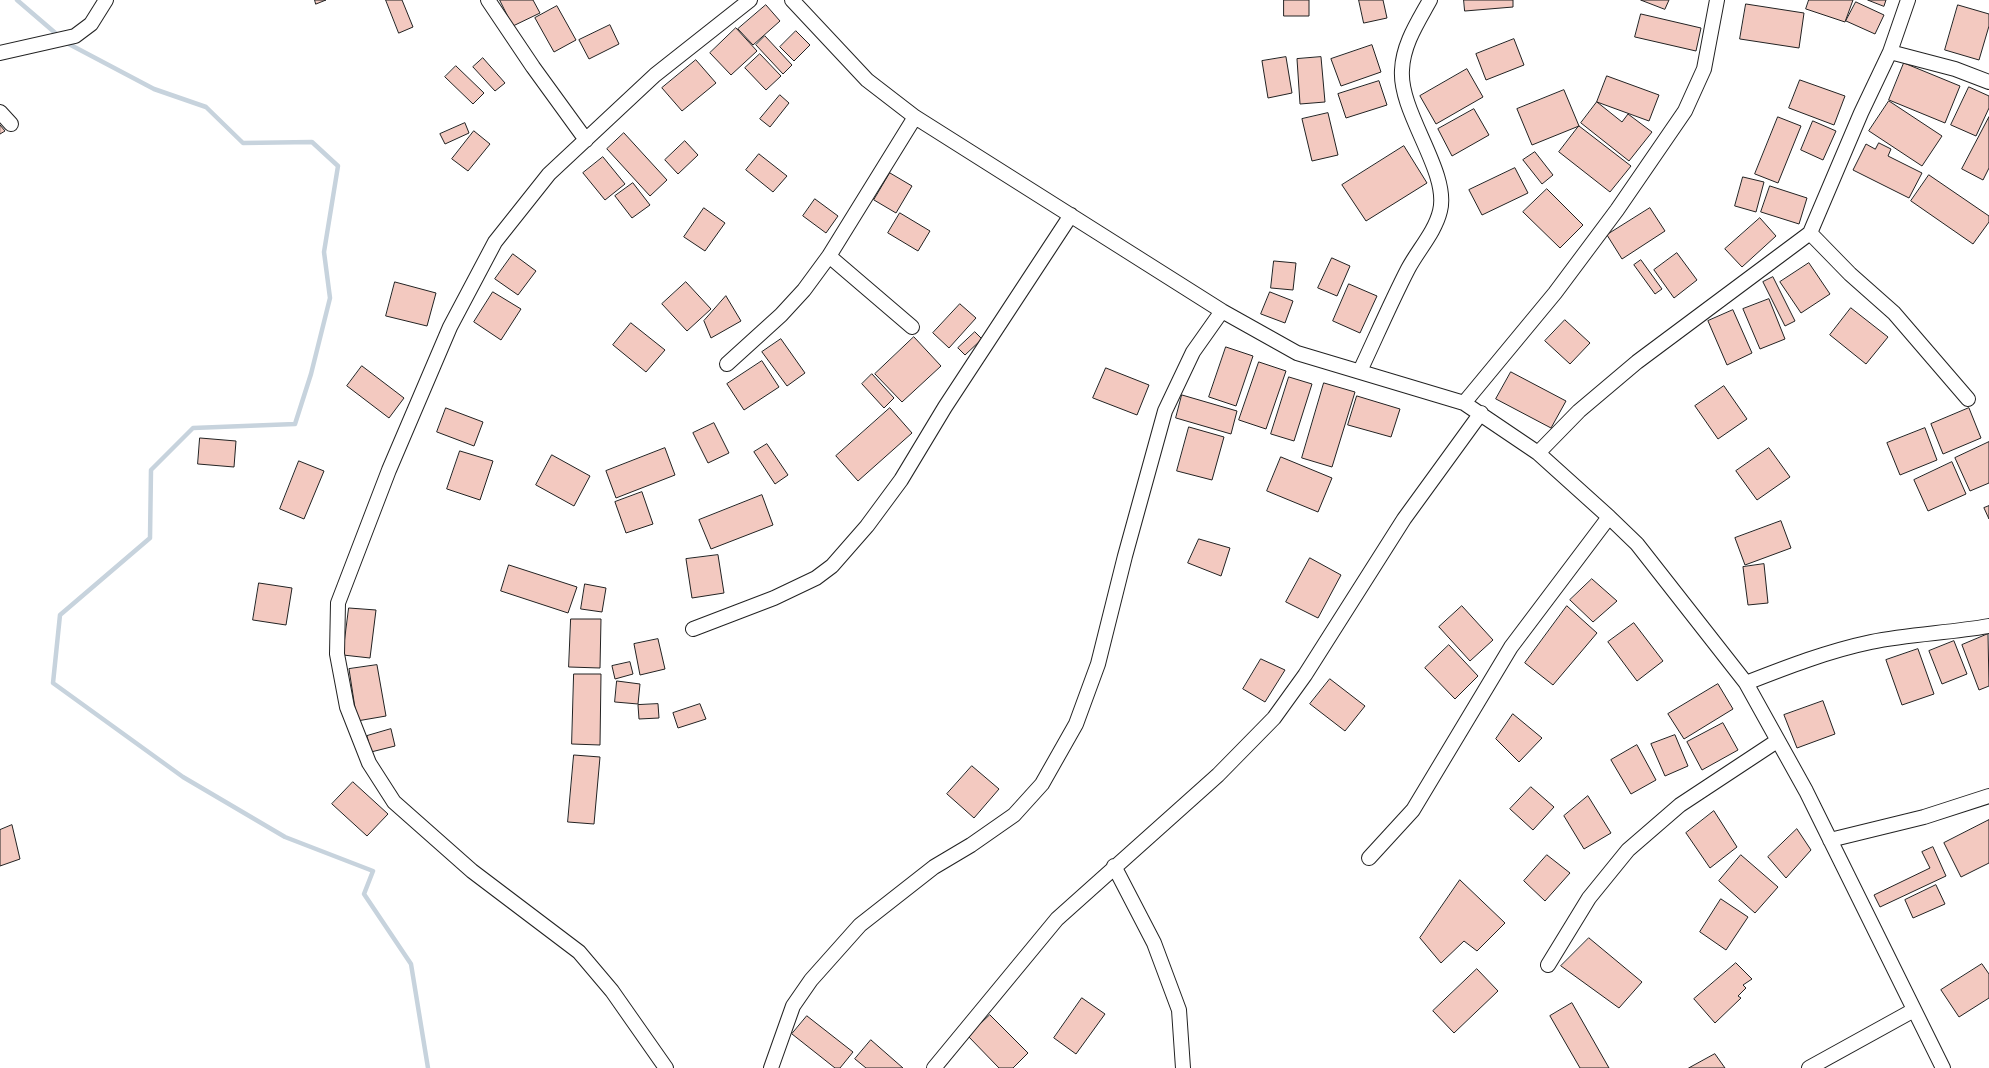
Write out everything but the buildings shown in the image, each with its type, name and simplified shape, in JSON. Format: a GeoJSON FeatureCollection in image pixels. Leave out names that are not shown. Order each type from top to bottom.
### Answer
{"type":"FeatureCollection","features":[{"type":"Feature","properties":{"kind":"street"},"geometry":{"type":"LineString","coordinates":[[0,53],[75,36],[91,24],[106,0]]}},
{"type":"Feature","properties":{"kind":"street"},"geometry":{"type":"LineString","coordinates":[[488,0],[533,67],[586,140]]}},
{"type":"Feature","properties":{"kind":"street"},"geometry":{"type":"LineString","coordinates":[[666,1068],[612,991],[579,952],[472,871],[394,802],[369,763],[347,707],[337,654],[338,603],[389,470],[450,327],[495,242],[549,174],[655,75],[750,0]]}},
{"type":"Feature","properties":{"kind":"street"},"geometry":{"type":"LineString","coordinates":[[792,0],[867,80],[915,117],[1222,311],[1297,353],[1464,403],[1481,413],[1538,453],[1609,517],[1637,544],[1746,682],[1806,792],[1943,1068]]}},
{"type":"Feature","properties":{"kind":"street"},"geometry":{"type":"LineString","coordinates":[[1360,371],[1408,268],[1431,232],[1440,211],[1442,189],[1406,99],[1401,70],[1406,45],[1430,0]]}},
{"type":"Feature","properties":{"kind":"street"},"geometry":{"type":"LineString","coordinates":[[1464,403],[1560,287],[1622,204],[1685,111],[1704,68],[1717,0]]}},
{"type":"Feature","properties":{"kind":"street"},"geometry":{"type":"LineString","coordinates":[[1538,453],[1579,411],[1637,362],[1810,233],[1861,112],[1890,52],[1908,0]]}},
{"type":"Feature","properties":{"kind":"street"},"geometry":{"type":"LineString","coordinates":[[1890,52],[1955,69],[1989,82]]}},
{"type":"Feature","properties":{"kind":"street"},"geometry":{"type":"LineString","coordinates":[[0,112],[11,124]]}},
{"type":"Feature","properties":{"kind":"street"},"geometry":{"type":"LineString","coordinates":[[727,364],[782,315],[804,290],[829,256],[915,117]]}},
{"type":"Feature","properties":{"kind":"street"},"geometry":{"type":"LineString","coordinates":[[693,629],[774,598],[816,578],[832,566],[867,526],[901,480],[945,408],[1070,215]]}},
{"type":"Feature","properties":{"kind":"street"},"geometry":{"type":"LineString","coordinates":[[1810,233],[1850,274],[1894,313],[1968,399]]}},
{"type":"Feature","properties":{"kind":"street"},"geometry":{"type":"LineString","coordinates":[[829,256],[912,328]]}},
{"type":"Feature","properties":{"kind":"street"},"geometry":{"type":"LineString","coordinates":[[771,1068],[793,1006],[812,980],[860,925],[934,867],[971,845],[1014,814],[1042,784],[1076,724],[1098,664],[1125,556],[1165,411],[1192,352],[1222,311]]}},
{"type":"Feature","properties":{"kind":"street"},"geometry":{"type":"LineString","coordinates":[[934,1068],[1057,919],[1114,866],[1218,775],[1274,718],[1309,668],[1404,519],[1481,413]]}},
{"type":"Feature","properties":{"kind":"street"},"geometry":{"type":"LineString","coordinates":[[1369,858],[1413,810],[1511,647],[1609,517]]}},
{"type":"Feature","properties":{"kind":"street"},"geometry":{"type":"LineString","coordinates":[[1746,682],[1805,660],[1870,642],[1908,635],[1953,632],[1989,626]]}},
{"type":"Feature","properties":{"kind":"street"},"geometry":{"type":"LineString","coordinates":[[1548,965],[1589,898],[1628,850],[1680,805],[1777,741]]}},
{"type":"Feature","properties":{"kind":"street"},"geometry":{"type":"LineString","coordinates":[[1830,840],[1924,817],[1989,796]]}},
{"type":"Feature","properties":{"kind":"street"},"geometry":{"type":"LineString","coordinates":[[1114,866],[1154,943],[1179,1010],[1183,1068]]}},
{"type":"Feature","properties":{"kind":"street"},"geometry":{"type":"LineString","coordinates":[[1809,1068],[1914,1010]]}},
{"type":"Feature","properties":{"kind":"waterway"},"geometry":{"type":"LineString","coordinates":[[17,0],[60,37]]}},
{"type":"Feature","properties":{"kind":"waterway"},"geometry":{"type":"LineString","coordinates":[[65,42],[154,89],[206,107],[243,143],[312,142],[338,166],[324,252],[330,298],[311,374],[295,424],[193,428],[151,470],[150,538],[60,615],[53,683],[183,777],[285,837],[373,871],[364,894],[411,964],[428,1068]]}}]}
